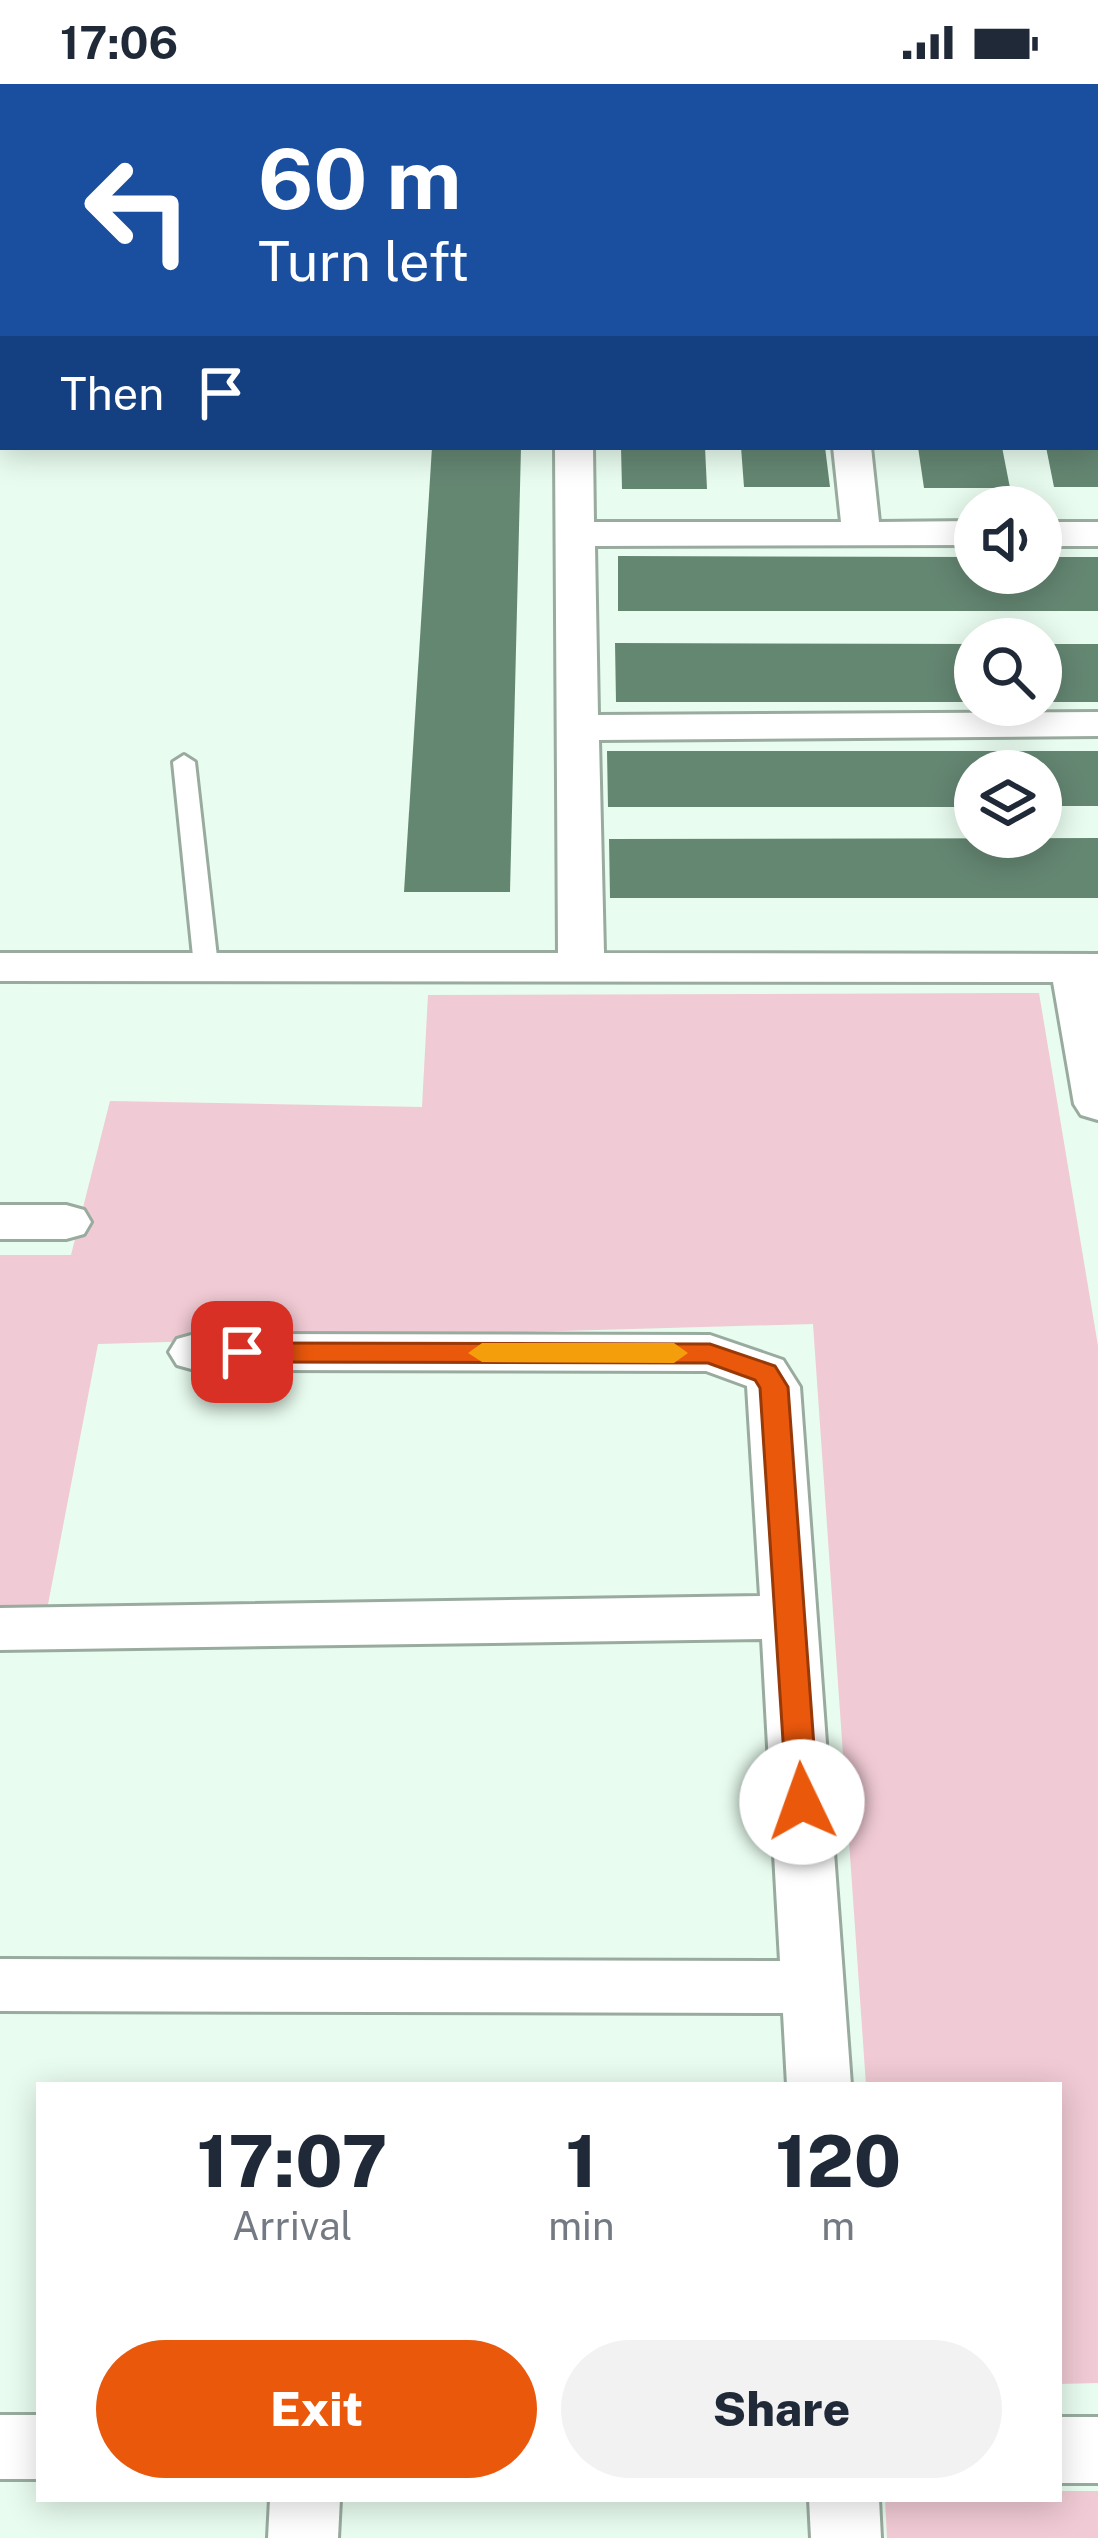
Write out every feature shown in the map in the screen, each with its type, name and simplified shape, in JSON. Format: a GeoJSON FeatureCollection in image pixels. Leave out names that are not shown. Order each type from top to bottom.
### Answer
{"type":"FeatureCollection","features":[{"type":"Feature","properties":{"kind":"street"},"geometry":{"type":"LineString","coordinates":[[574,450],[581,964]]}},
{"type":"Feature","properties":{"kind":"street"},"geometry":{"type":"LineString","coordinates":[[852,450],[861,533]]}},
{"type":"Feature","properties":{"kind":"street"},"geometry":{"type":"LineString","coordinates":[[575,534],[954,533]]}},
{"type":"Feature","properties":{"kind":"street"},"geometry":{"type":"LineString","coordinates":[[1062,534],[1098,534]]}},
{"type":"Feature","properties":{"kind":"street"},"geometry":{"type":"LineString","coordinates":[[578,728],[1098,724]]}},
{"type":"Feature","properties":{"kind":"street"},"geometry":{"type":"LineString","coordinates":[[0,967],[1085,968],[1098,1104]]}},
{"type":"Feature","properties":{"kind":"street"},"geometry":{"type":"LineString","coordinates":[[0,1222],[66,1222]]}},
{"type":"Feature","properties":{"kind":"street"},"geometry":{"type":"LineString","coordinates":[[195,1352],[710,1353],[740,1360],[765,1373],[774,1387],[819,2082]]}},
{"type":"Feature","properties":{"kind":"street"},"geometry":{"type":"LineString","coordinates":[[0,1628],[791,1617]]}},
{"type":"Feature","properties":{"kind":"street"},"geometry":{"type":"LineString","coordinates":[[0,1985],[814,1987]]}},
{"type":"Feature","properties":{"kind":"street"},"geometry":{"type":"LineString","coordinates":[[0,2447],[36,2447]]}},
{"type":"Feature","properties":{"kind":"street"},"geometry":{"type":"LineString","coordinates":[[1062,2450],[1098,2450]]}},
{"type":"Feature","properties":{"kind":"street"},"geometry":{"type":"LineString","coordinates":[[303,2538],[305,2502]]}},
{"type":"Feature","properties":{"kind":"street"},"geometry":{"type":"LineString","coordinates":[[844,2502],[846,2538]]}},
{"type":"Feature","properties":{"kind":"lane"},"geometry":{"type":"LineString","coordinates":[[184,761],[206,966]]}},
{"type":"Feature","properties":{"kind":"shaded area"},"geometry":{"type":"Polygon","coordinates":[[[1039,993],[1098,1346],[1098,2383],[1062,2384],[1062,2082],[866,2082],[813,1324],[98,1344],[40,1646],[0,1644],[0,1255],[71,1255],[110,1101],[422,1107],[428,995],[1039,993]]]}},
{"type":"Feature","properties":{"kind":"shaded area"},"geometry":{"type":"Polygon","coordinates":[[[1062,2491],[1098,2491],[1098,2538],[887,2538],[885,2502],[1062,2502],[1062,2491]]]}},
{"type":"Feature","properties":{"kind":"building"},"geometry":{"type":"Polygon","coordinates":[[[432,450],[521,450],[510,892],[404,892],[432,450]]]}},
{"type":"Feature","properties":{"kind":"building"},"geometry":{"type":"Polygon","coordinates":[[[621,450],[705,450],[707,489],[622,489],[621,450]]]}},
{"type":"Feature","properties":{"kind":"building"},"geometry":{"type":"Polygon","coordinates":[[[741,450],[825,450],[830,487],[744,487],[741,450]]]}},
{"type":"Feature","properties":{"kind":"building"},"geometry":{"type":"Polygon","coordinates":[[[918,450],[1003,450],[1010,486],[924,488],[918,450]]]}},
{"type":"Feature","properties":{"kind":"building"},"geometry":{"type":"Polygon","coordinates":[[[1047,450],[1098,450],[1098,487],[1054,486],[1047,450]]]}},
{"type":"Feature","properties":{"kind":"building"},"geometry":{"type":"Polygon","coordinates":[[[618,556],[954,557],[954,594],[1062,594],[1062,557],[1098,557],[1098,611],[618,611],[618,556]]]}},
{"type":"Feature","properties":{"kind":"building"},"geometry":{"type":"Polygon","coordinates":[[[615,643],[954,644],[954,702],[616,702],[615,643]]]}},
{"type":"Feature","properties":{"kind":"building"},"geometry":{"type":"Polygon","coordinates":[[[1062,644],[1098,644],[1098,702],[1062,702],[1062,644]]]}},
{"type":"Feature","properties":{"kind":"building"},"geometry":{"type":"Polygon","coordinates":[[[607,751],[954,751],[954,807],[608,807],[607,751]]]}},
{"type":"Feature","properties":{"kind":"building"},"geometry":{"type":"Polygon","coordinates":[[[1062,751],[1098,751],[1098,806],[1062,806],[1062,751]]]}},
{"type":"Feature","properties":{"kind":"building"},"geometry":{"type":"Polygon","coordinates":[[[954,838],[954,858],[1062,858],[1062,838],[1098,838],[1098,898],[610,898],[609,839],[954,838]]]}},
{"type":"Feature","properties":{"kind":"slow traffic"},"geometry":{"type":"LineString","coordinates":[[482,1353],[674,1353]]}},
{"type":"Feature","properties":{"kind":"route"},"geometry":{"type":"LineString","coordinates":[[242,1352],[710,1353],[740,1360],[765,1373],[774,1387],[802,1802]]}}]}
